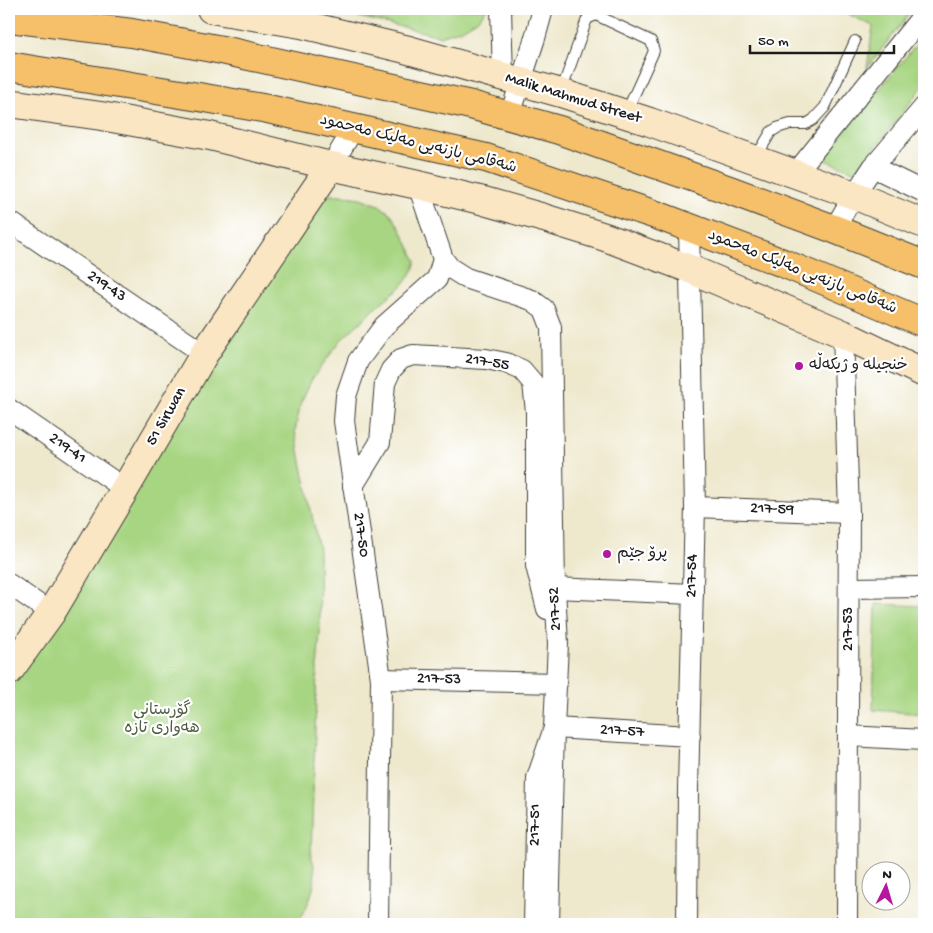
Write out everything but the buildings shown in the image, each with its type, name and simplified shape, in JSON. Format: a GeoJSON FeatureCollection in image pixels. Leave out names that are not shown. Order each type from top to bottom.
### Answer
{"type":"FeatureCollection","features":[{"type":"Feature","properties":{"kind":"highway"},"geometry":{"type":"LineString","coordinates":[[9,18],[132,33],[222,50],[510,115],[559,130],[732,191],[924,265]]}},
{"type":"Feature","properties":{"kind":"highway","name":"شەقامی بازنەیی مەلیک مەحمود"},"geometry":{"type":"LineString","coordinates":[[9,66],[268,109],[486,158],[659,216],[783,263],[924,324]]}},
{"type":"Feature","properties":{"kind":"main road","name":"Malik Mahmud Street"},"geometry":{"type":"LineString","coordinates":[[212,9],[301,24],[405,49],[560,93],[650,122],[854,195],[924,224]]}},
{"type":"Feature","properties":{"kind":"main road"},"geometry":{"type":"LineString","coordinates":[[9,103],[101,116],[201,135],[418,185],[597,234],[690,269],[842,334],[924,373]]}},
{"type":"Feature","properties":{"kind":"main road","name":"51 Sirwan"},"geometry":{"type":"LineString","coordinates":[[9,671],[51,613],[204,354],[331,166]]}},
{"type":"Feature","properties":{"kind":"street"},"geometry":{"type":"LineString","coordinates":[[501,9],[512,79],[510,115]]}},
{"type":"Feature","properties":{"kind":"street"},"geometry":{"type":"LineString","coordinates":[[512,79],[544,9]]}},
{"type":"Feature","properties":{"kind":"street"},"geometry":{"type":"LineString","coordinates":[[795,174],[924,14]]}},
{"type":"Feature","properties":{"kind":"street"},"geometry":{"type":"LineString","coordinates":[[834,229],[873,167],[924,107]]}},
{"type":"Feature","properties":{"kind":"street"},"geometry":{"type":"LineString","coordinates":[[331,166],[354,128]]}},
{"type":"Feature","properties":{"kind":"street"},"geometry":{"type":"LineString","coordinates":[[873,167],[924,192]]}},
{"type":"Feature","properties":{"kind":"street"},"geometry":{"type":"LineString","coordinates":[[418,185],[443,259]]}},
{"type":"Feature","properties":{"kind":"street","name":"219-43"},"geometry":{"type":"LineString","coordinates":[[9,221],[204,354]]}},
{"type":"Feature","properties":{"kind":"street","name":"217-54"},"geometry":{"type":"LineString","coordinates":[[687,924],[688,788],[695,507],[689,228]]}},
{"type":"Feature","properties":{"kind":"street","name":"217-52"},"geometry":{"type":"LineString","coordinates":[[443,259],[450,268],[466,278],[532,300],[544,309],[551,327],[554,588],[558,644],[549,924]]}},
{"type":"Feature","properties":{"kind":"street","name":"217-50"},"geometry":{"type":"LineString","coordinates":[[378,924],[381,679],[344,421],[346,396],[358,361],[384,326],[437,279],[443,259]]}},
{"type":"Feature","properties":{"kind":"street","name":"217-53"},"geometry":{"type":"LineString","coordinates":[[842,334],[850,513],[847,924]]}},
{"type":"Feature","properties":{"kind":"street","name":"217-55"},"geometry":{"type":"LineString","coordinates":[[353,486],[380,442],[385,383],[391,370],[401,359],[413,355],[486,359],[506,363],[522,370],[533,383],[536,412],[536,566],[558,644]]}},
{"type":"Feature","properties":{"kind":"street","name":"219-41"},"geometry":{"type":"LineString","coordinates":[[9,409],[125,489]]}},
{"type":"Feature","properties":{"kind":"street","name":"217-59"},"geometry":{"type":"LineString","coordinates":[[695,507],[850,513]]}},
{"type":"Feature","properties":{"kind":"street"},"geometry":{"type":"LineString","coordinates":[[9,584],[51,613]]}},
{"type":"Feature","properties":{"kind":"street"},"geometry":{"type":"LineString","coordinates":[[849,588],[924,587]]}},
{"type":"Feature","properties":{"kind":"street"},"geometry":{"type":"LineString","coordinates":[[554,588],[693,594]]}},
{"type":"Feature","properties":{"kind":"street","name":"217-53"},"geometry":{"type":"LineString","coordinates":[[381,679],[557,683]]}},
{"type":"Feature","properties":{"kind":"street","name":"217-57"},"geometry":{"type":"LineString","coordinates":[[554,728],[690,736]]}},
{"type":"Feature","properties":{"kind":"street","name":"217-51"},"geometry":{"type":"LineString","coordinates":[[534,924],[537,778],[554,728]]}},
{"type":"Feature","properties":{"kind":"street"},"geometry":{"type":"LineString","coordinates":[[848,736],[924,740]]}},
{"type":"Feature","properties":{"kind":"lane"},"geometry":{"type":"LineString","coordinates":[[560,93],[587,19],[596,15],[652,41],[654,51],[625,115]]}},
{"type":"Feature","properties":{"kind":"lane"},"geometry":{"type":"LineString","coordinates":[[754,160],[771,132],[790,124],[806,124],[813,120],[825,107],[855,41]]}},
{"type":"Feature","properties":{"kind":"green space"},"geometry":{"type":"Polygon","coordinates":[[[317,9],[487,9],[477,20],[462,29],[440,36],[317,9]]]}},
{"type":"Feature","properties":{"kind":"green space"},"geometry":{"type":"Polygon","coordinates":[[[837,9],[913,9],[867,68],[873,26],[837,9]]]}},
{"type":"Feature","properties":{"kind":"green space"},"geometry":{"type":"Polygon","coordinates":[[[924,35],[924,85],[856,172],[822,159],[924,35]]]}},
{"type":"Feature","properties":{"kind":"green space","name":"گۆڕستانی هەواری تازە"},"geometry":{"type":"Polygon","coordinates":[[[324,195],[360,198],[379,205],[391,214],[416,261],[413,271],[402,286],[341,340],[312,379],[301,402],[295,431],[319,550],[320,633],[317,669],[311,856],[315,873],[312,891],[306,908],[297,924],[9,924],[9,668],[108,526],[324,195]]]}},
{"type":"Feature","properties":{"kind":"green space"},"geometry":{"type":"Polygon","coordinates":[[[876,604],[924,606],[924,714],[873,710],[876,604]]]}},
{"type":"Feature","properties":{"kind":"place","name":"خنجیلە و ژیکەڵە"},"geometry":{"type":"Point","coordinates":[799,366]}},
{"type":"Feature","properties":{"kind":"place","name":"پرۆ جێم"},"geometry":{"type":"Point","coordinates":[607,554]}}]}
